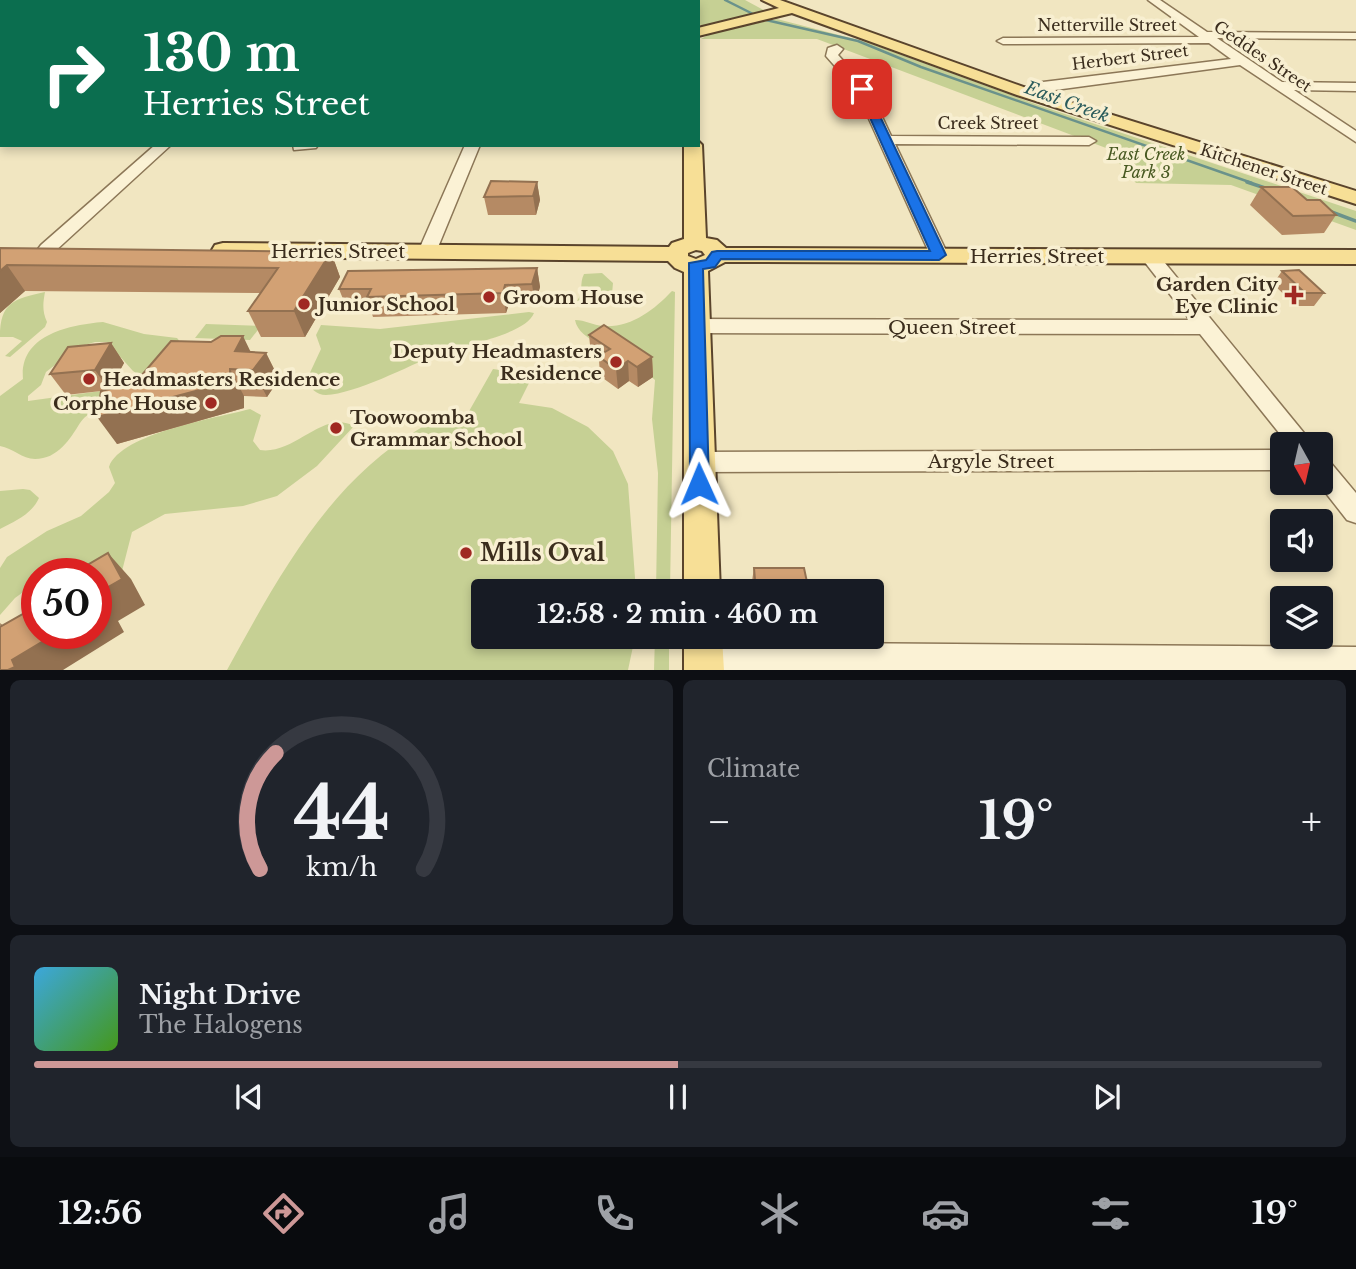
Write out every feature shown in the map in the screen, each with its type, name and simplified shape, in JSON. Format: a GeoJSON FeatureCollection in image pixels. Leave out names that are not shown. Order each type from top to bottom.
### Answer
{"type":"FeatureCollection","features":[{"type":"Feature","properties":{"kind":"main road","name":"Kitchener Street"},"geometry":{"type":"LineString","coordinates":[[752,0],[854,32],[1023,92],[1356,198]]}},
{"type":"Feature","properties":{"kind":"main road","name":"Kitchener Street"},"geometry":{"type":"LineString","coordinates":[[768,0],[788,11]]}},
{"type":"Feature","properties":{"kind":"main road"},"geometry":{"type":"LineString","coordinates":[[700,32],[788,11]]}},
{"type":"Feature","properties":{"kind":"main road"},"geometry":{"type":"LineString","coordinates":[[693,147],[702,579]]}},
{"type":"Feature","properties":{"kind":"main road"},"geometry":{"type":"LineString","coordinates":[[19,248],[84,249]]}},
{"type":"Feature","properties":{"kind":"main road","name":"Herries Street"},"geometry":{"type":"LineString","coordinates":[[204,250],[1356,257]]}},
{"type":"Feature","properties":{"kind":"street","name":"Geddes Street"},"geometry":{"type":"LineString","coordinates":[[1153,0],[1356,138]]}},
{"type":"Feature","properties":{"kind":"street","name":"Netterville Street"},"geometry":{"type":"LineString","coordinates":[[1003,41],[1356,36]]}},
{"type":"Feature","properties":{"kind":"street"},"geometry":{"type":"LineString","coordinates":[[837,49],[832,51],[832,56],[862,89],[939,255]]}},
{"type":"Feature","properties":{"kind":"street","name":"Herbert Street"},"geometry":{"type":"LineString","coordinates":[[1023,92],[1043,86],[1243,61]]}},
{"type":"Feature","properties":{"kind":"street"},"geometry":{"type":"LineString","coordinates":[[1280,86],[1356,87]]}},
{"type":"Feature","properties":{"kind":"street","name":"Creek Street"},"geometry":{"type":"LineString","coordinates":[[887,140],[1089,141]]}},
{"type":"Feature","properties":{"kind":"street"},"geometry":{"type":"LineString","coordinates":[[47,248],[162,147]]}},
{"type":"Feature","properties":{"kind":"street"},"geometry":{"type":"LineString","coordinates":[[427,252],[472,147]]}},
{"type":"Feature","properties":{"kind":"street"},"geometry":{"type":"LineString","coordinates":[[1149,256],[1291,432]]}},
{"type":"Feature","properties":{"kind":"street","name":"Queen Street"},"geometry":{"type":"LineString","coordinates":[[697,326],[1206,327]]}},
{"type":"Feature","properties":{"kind":"street","name":"Argyle Street"},"geometry":{"type":"LineString","coordinates":[[699,462],[1270,460]]}},
{"type":"Feature","properties":{"kind":"street"},"geometry":{"type":"LineString","coordinates":[[1334,485],[1356,512]]}},
{"type":"Feature","properties":{"kind":"street"},"geometry":{"type":"LineString","coordinates":[[703,655],[1356,663]]}},
{"type":"Feature","properties":{"kind":"green space"},"geometry":{"type":"Polygon","coordinates":[[[700,0],[745,0],[767,12],[700,25],[700,0]]]}},
{"type":"Feature","properties":{"kind":"green space","name":"East Creek Park 3"},"geometry":{"type":"Polygon","coordinates":[[[777,19],[866,42],[1041,106],[1356,211],[1356,230],[1231,185],[1136,183],[1106,148],[817,39],[701,39],[712,33],[777,19]]]}},
{"type":"Feature","properties":{"kind":"green space"},"geometry":{"type":"Polygon","coordinates":[[[602,273],[613,283],[612,294],[593,304],[579,305],[577,301],[584,274],[602,273]]]}},
{"type":"Feature","properties":{"kind":"green space"},"geometry":{"type":"Polygon","coordinates":[[[672,291],[675,292],[670,579],[656,579],[658,473],[652,419],[655,380],[634,361],[584,334],[575,320],[613,326],[632,321],[658,305],[672,291]]]}},
{"type":"Feature","properties":{"kind":"green space"},"geometry":{"type":"Polygon","coordinates":[[[45,292],[45,327],[10,357],[5,356],[22,341],[13,337],[0,337],[6,309],[17,300],[45,292]]]}},
{"type":"Feature","properties":{"kind":"green space"},"geometry":{"type":"Polygon","coordinates":[[[534,313],[528,321],[506,334],[437,354],[352,390],[322,395],[314,390],[307,379],[321,349],[316,335],[321,325],[380,329],[534,313]]]}},
{"type":"Feature","properties":{"kind":"green space"},"geometry":{"type":"Polygon","coordinates":[[[103,322],[144,334],[177,338],[182,344],[151,383],[133,371],[107,342],[78,347],[46,372],[41,385],[28,396],[28,401],[101,391],[102,406],[90,413],[57,452],[50,456],[30,459],[0,446],[0,396],[23,379],[24,364],[29,352],[49,335],[76,326],[103,322]]]}},
{"type":"Feature","properties":{"kind":"green space"},"geometry":{"type":"Polygon","coordinates":[[[206,324],[261,326],[250,340],[195,338],[206,324]]]}},
{"type":"Feature","properties":{"kind":"green space","name":"Mills Oval"},"geometry":{"type":"Polygon","coordinates":[[[493,369],[533,375],[519,403],[552,408],[588,427],[613,451],[628,484],[635,579],[471,579],[471,649],[632,649],[628,670],[227,670],[285,569],[331,505],[387,451],[419,429],[448,414],[468,413],[493,369]]]}},
{"type":"Feature","properties":{"kind":"green space"},"geometry":{"type":"Polygon","coordinates":[[[250,409],[261,415],[253,441],[260,450],[285,446],[331,423],[342,422],[354,426],[317,466],[277,496],[243,506],[165,514],[132,532],[122,571],[112,572],[112,558],[21,558],[21,594],[0,615],[0,568],[7,557],[47,531],[81,516],[109,492],[115,483],[109,467],[117,455],[150,436],[250,409]]]}},
{"type":"Feature","properties":{"kind":"green space"},"geometry":{"type":"Polygon","coordinates":[[[30,490],[39,498],[36,504],[0,529],[0,491],[30,490]]]}},
{"type":"Feature","properties":{"kind":"green space"},"geometry":{"type":"Polygon","coordinates":[[[655,649],[669,649],[669,670],[654,670],[655,649]]]}},
{"type":"Feature","properties":{"kind":"building"},"geometry":{"type":"Polygon","coordinates":[[[491,181],[537,182],[533,196],[484,197],[491,181]]]}},
{"type":"Feature","properties":{"kind":"building"},"geometry":{"type":"Polygon","coordinates":[[[1261,187],[1292,187],[1307,200],[1320,200],[1336,215],[1293,216],[1261,187]]]}},
{"type":"Feature","properties":{"kind":"building"},"geometry":{"type":"Polygon","coordinates":[[[0,248],[331,252],[294,311],[248,311],[278,268],[7,265],[0,271],[0,248]]]}},
{"type":"Feature","properties":{"kind":"building"},"geometry":{"type":"Polygon","coordinates":[[[537,268],[532,284],[505,285],[503,293],[367,297],[371,289],[339,289],[348,271],[537,268]]]}},
{"type":"Feature","properties":{"kind":"building"},"geometry":{"type":"Polygon","coordinates":[[[1299,270],[1324,293],[1305,293],[1282,271],[1299,270]]]}},
{"type":"Feature","properties":{"kind":"building"},"geometry":{"type":"Polygon","coordinates":[[[604,325],[652,357],[637,367],[628,361],[616,369],[598,356],[610,349],[589,335],[604,325]]]}},
{"type":"Feature","properties":{"kind":"building"},"geometry":{"type":"Polygon","coordinates":[[[221,336],[243,336],[235,351],[266,353],[253,370],[230,369],[230,382],[97,417],[101,391],[135,383],[171,341],[211,342],[221,336]]]}},
{"type":"Feature","properties":{"kind":"building"},"geometry":{"type":"Polygon","coordinates":[[[111,343],[95,370],[50,374],[68,347],[111,343]]]}},
{"type":"Feature","properties":{"kind":"building"},"geometry":{"type":"Polygon","coordinates":[[[112,560],[122,579],[112,585],[112,560]]]}},
{"type":"Feature","properties":{"kind":"building"},"geometry":{"type":"Polygon","coordinates":[[[754,568],[804,568],[806,579],[755,579],[754,568]]]}},
{"type":"Feature","properties":{"kind":"building"},"geometry":{"type":"Polygon","coordinates":[[[21,615],[21,649],[30,649],[12,660],[15,667],[8,670],[0,670],[0,627],[21,615]]]}},
{"type":"Feature","properties":{"kind":"waterway","name":"East Creek"},"geometry":{"type":"LineString","coordinates":[[725,0],[755,15]]}},
{"type":"Feature","properties":{"kind":"waterway","name":"East Creek"},"geometry":{"type":"LineString","coordinates":[[766,20],[858,41],[921,67],[1252,183]]}},
{"type":"Feature","properties":{"kind":"waterway","name":"East Creek"},"geometry":{"type":"LineString","coordinates":[[1247,182],[1265,188]]}},
{"type":"Feature","properties":{"kind":"waterway","name":"East Creek"},"geometry":{"type":"LineString","coordinates":[[1329,211],[1356,221]]}},
{"type":"Feature","properties":{"kind":"place","name":"Garden City Eye Clinic"},"geometry":{"type":"Point","coordinates":[1294,295]}},
{"type":"Feature","properties":{"kind":"place","name":"Groom House"},"geometry":{"type":"Point","coordinates":[489,297]}},
{"type":"Feature","properties":{"kind":"place","name":"Junior School"},"geometry":{"type":"Point","coordinates":[304,304]}},
{"type":"Feature","properties":{"kind":"place","name":"Deputy Headmasters Residence"},"geometry":{"type":"Point","coordinates":[616,362]}},
{"type":"Feature","properties":{"kind":"place","name":"Headmasters Residence"},"geometry":{"type":"Point","coordinates":[89,379]}},
{"type":"Feature","properties":{"kind":"place","name":"Corphe House"},"geometry":{"type":"Point","coordinates":[211,403]}},
{"type":"Feature","properties":{"kind":"place","name":"Toowoomba Grammar School"},"geometry":{"type":"Point","coordinates":[336,428]}},
{"type":"Feature","properties":{"kind":"place","name":"Mills Oval"},"geometry":{"type":"Point","coordinates":[466,553]}},
{"type":"Feature","properties":{"kind":"route"},"geometry":{"type":"LineString","coordinates":[[699,484],[697,274],[694,266],[710,264],[717,255],[939,255],[862,89]]}}]}
